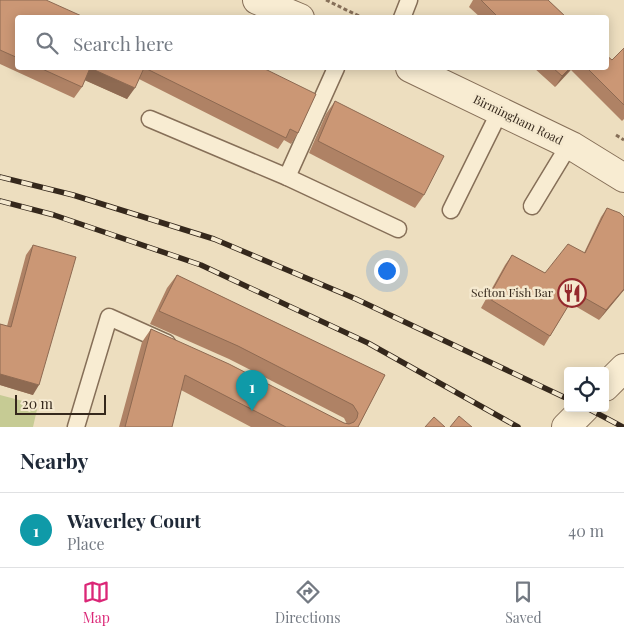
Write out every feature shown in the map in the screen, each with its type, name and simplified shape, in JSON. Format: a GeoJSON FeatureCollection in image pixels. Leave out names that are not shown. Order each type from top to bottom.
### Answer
{"type":"FeatureCollection","features":[{"type":"Feature","properties":{"kind":"street"},"geometry":{"type":"LineString","coordinates":[[257,0],[293,15]]}},
{"type":"Feature","properties":{"kind":"street","name":"Birmingham Road"},"geometry":{"type":"LineString","coordinates":[[414,70],[568,145],[624,178]]}},
{"type":"Feature","properties":{"kind":"street"},"geometry":{"type":"LineString","coordinates":[[609,383],[624,368]]}},
{"type":"Feature","properties":{"kind":"street"},"geometry":{"type":"LineString","coordinates":[[566,427],[580,412]]}},
{"type":"Feature","properties":{"kind":"lane"},"geometry":{"type":"LineString","coordinates":[[403,15],[409,0]]}},
{"type":"Feature","properties":{"kind":"lane"},"geometry":{"type":"LineString","coordinates":[[286,177],[335,70]]}},
{"type":"Feature","properties":{"kind":"lane"},"geometry":{"type":"LineString","coordinates":[[451,210],[500,111]]}},
{"type":"Feature","properties":{"kind":"lane"},"geometry":{"type":"LineString","coordinates":[[150,119],[286,177],[398,229]]}},
{"type":"Feature","properties":{"kind":"lane"},"geometry":{"type":"LineString","coordinates":[[532,206],[568,145]]}},
{"type":"Feature","properties":{"kind":"lane"},"geometry":{"type":"LineString","coordinates":[[76,427],[109,317],[180,348]]}},
{"type":"Feature","properties":{"kind":"path"},"geometry":{"type":"LineString","coordinates":[[326,0],[357,15]]}},
{"type":"Feature","properties":{"kind":"green space"},"geometry":{"type":"Polygon","coordinates":[[[0,395],[38,405],[33,427],[0,427],[0,395]]]}},
{"type":"Feature","properties":{"kind":"building"},"geometry":{"type":"Polygon","coordinates":[[[0,0],[46,0],[79,15],[15,15],[15,57],[0,50],[0,0]]]}},
{"type":"Feature","properties":{"kind":"building"},"geometry":{"type":"Polygon","coordinates":[[[481,0],[548,0],[564,15],[496,15],[481,0]]]}},
{"type":"Feature","properties":{"kind":"building"},"geometry":{"type":"Polygon","coordinates":[[[624,48],[624,105],[589,70],[609,70],[609,58],[612,60],[624,48]]]}},
{"type":"Feature","properties":{"kind":"building"},"geometry":{"type":"Polygon","coordinates":[[[44,70],[89,70],[82,87],[44,70]]]}},
{"type":"Feature","properties":{"kind":"building"},"geometry":{"type":"Polygon","coordinates":[[[94,70],[143,70],[135,88],[94,70]]]}},
{"type":"Feature","properties":{"kind":"building"},"geometry":{"type":"Polygon","coordinates":[[[149,70],[267,70],[316,94],[298,133],[290,129],[286,138],[149,70]]]}},
{"type":"Feature","properties":{"kind":"building"},"geometry":{"type":"Polygon","coordinates":[[[555,70],[568,70],[562,76],[555,70]]]}},
{"type":"Feature","properties":{"kind":"building"},"geometry":{"type":"Polygon","coordinates":[[[335,101],[444,156],[424,195],[318,141],[335,101]]]}},
{"type":"Feature","properties":{"kind":"building"},"geometry":{"type":"Polygon","coordinates":[[[607,208],[620,213],[624,217],[624,289],[606,310],[576,293],[550,336],[488,298],[512,255],[545,273],[568,244],[585,253],[607,208]]]}},
{"type":"Feature","properties":{"kind":"building"},"geometry":{"type":"Polygon","coordinates":[[[33,245],[76,257],[39,385],[0,374],[0,324],[11,327],[33,245]]]}},
{"type":"Feature","properties":{"kind":"building"},"geometry":{"type":"Polygon","coordinates":[[[177,275],[385,375],[358,427],[286,427],[185,375],[172,427],[125,427],[151,329],[229,364],[344,423],[349,424],[357,418],[358,413],[353,405],[238,346],[159,311],[177,275]]]}},
{"type":"Feature","properties":{"kind":"building"},"geometry":{"type":"Polygon","coordinates":[[[459,416],[472,427],[450,427],[459,416]]]}},
{"type":"Feature","properties":{"kind":"building"},"geometry":{"type":"Polygon","coordinates":[[[434,417],[445,427],[425,427],[434,417]]]}},
{"type":"Feature","properties":{"kind":"railway"},"geometry":{"type":"LineString","coordinates":[[0,177],[73,195],[214,239],[356,299],[564,397]]}},
{"type":"Feature","properties":{"kind":"railway"},"geometry":{"type":"LineString","coordinates":[[0,201],[54,215],[201,265],[368,343],[518,427]]}},
{"type":"Feature","properties":{"kind":"railway"},"geometry":{"type":"LineString","coordinates":[[595,412],[623,427]]}},
{"type":"Feature","properties":{"kind":"place","name":"Sefton Fish Bar"},"geometry":{"type":"Point","coordinates":[572,293]}},
{"type":"Feature","properties":{"kind":"place","name":"Waverley Court"},"geometry":{"type":"Point","coordinates":[252,411]}}]}
